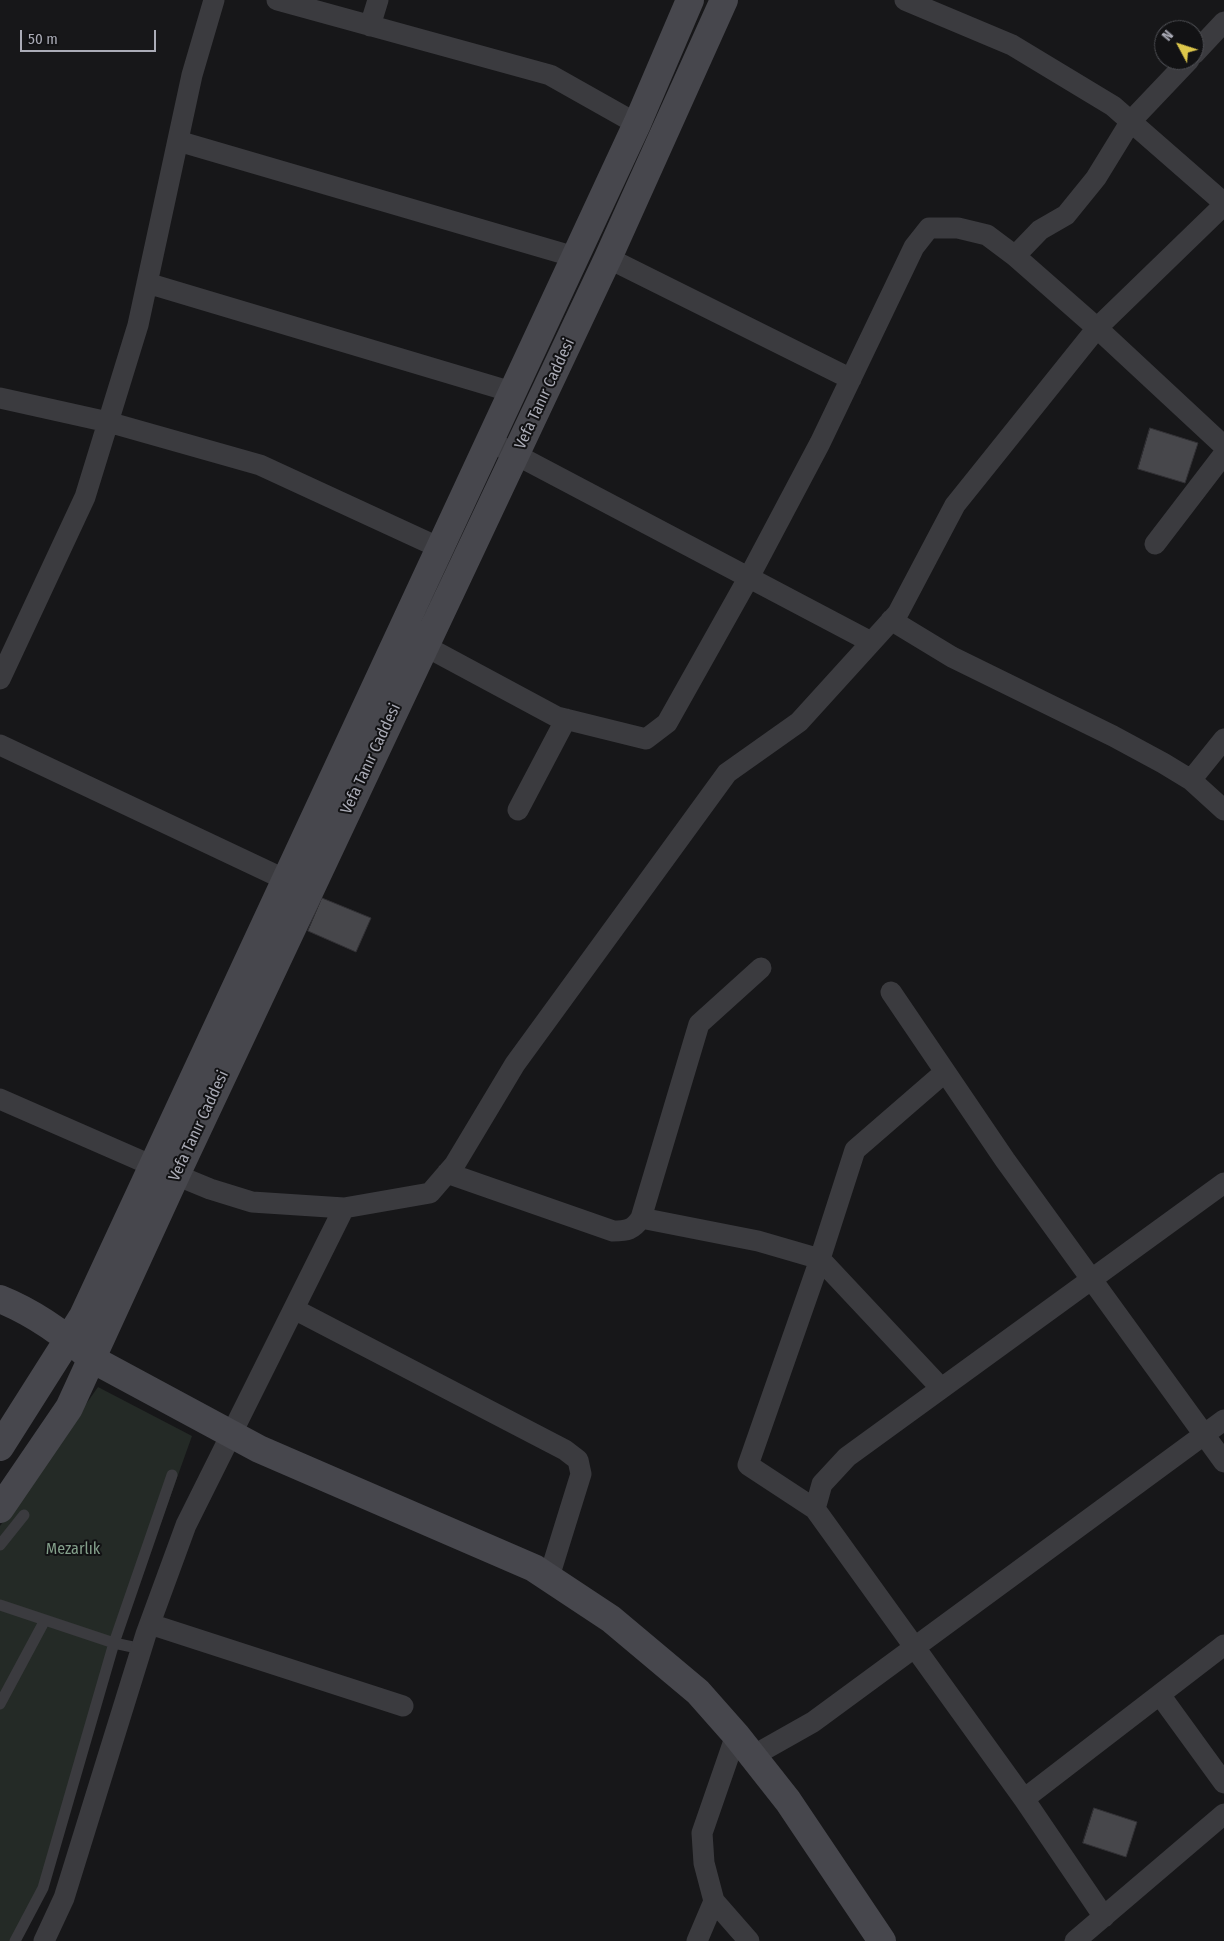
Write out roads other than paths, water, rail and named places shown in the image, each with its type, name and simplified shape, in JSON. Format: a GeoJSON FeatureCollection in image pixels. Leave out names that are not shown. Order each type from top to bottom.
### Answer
{"type":"FeatureCollection","features":[{"type":"Feature","properties":{"kind":"main road","name":"Vefa Tanır Caddesi"},"geometry":{"type":"LineString","coordinates":[[12,1512],[69,1408],[92,1359],[164,1170],[286,880],[637,124],[690,0]]}},
{"type":"Feature","properties":{"kind":"main road","name":"Vefa Tanır Caddesi"},"geometry":{"type":"LineString","coordinates":[[0,1447],[83,1316],[164,1170],[425,646],[608,258],[724,0]]}},
{"type":"Feature","properties":{"kind":"main road"},"geometry":{"type":"LineString","coordinates":[[0,1299],[24,1309],[69,1338],[92,1359],[259,1449],[534,1568],[611,1619],[691,1686],[744,1746],[788,1801],[882,1941]]}},
{"type":"Feature","properties":{"kind":"street"},"geometry":{"type":"LineString","coordinates":[[0,679],[85,497],[138,325],[192,75],[214,0]]}},
{"type":"Feature","properties":{"kind":"street"},"geometry":{"type":"LineString","coordinates":[[277,0],[550,75],[637,124]]}},
{"type":"Feature","properties":{"kind":"street"},"geometry":{"type":"LineString","coordinates":[[370,26],[378,0]]}},
{"type":"Feature","properties":{"kind":"street"},"geometry":{"type":"LineString","coordinates":[[0,1099],[210,1189],[252,1202],[344,1208],[430,1193],[447,1173],[515,1064],[727,773],[799,722],[898,613],[955,504],[1097,328],[1224,204],[1113,106],[1012,45],[905,0]]}},
{"type":"Feature","properties":{"kind":"street"},"geometry":{"type":"LineString","coordinates":[[1204,43],[1224,22]]}},
{"type":"Feature","properties":{"kind":"street"},"geometry":{"type":"LineString","coordinates":[[1015,256],[1040,230],[1066,215],[1096,178],[1131,121],[1179,70]]}},
{"type":"Feature","properties":{"kind":"street"},"geometry":{"type":"LineString","coordinates":[[178,141],[575,257]]}},
{"type":"Feature","properties":{"kind":"street"},"geometry":{"type":"LineString","coordinates":[[425,646],[557,717],[646,739],[657,732],[667,723],[749,577],[820,443],[914,247],[929,228],[958,228],[987,235],[1015,256],[1097,328],[1224,446]]}},
{"type":"Feature","properties":{"kind":"street"},"geometry":{"type":"LineString","coordinates":[[608,258],[851,379]]}},
{"type":"Feature","properties":{"kind":"street"},"geometry":{"type":"LineString","coordinates":[[147,283],[512,392]]}},
{"type":"Feature","properties":{"kind":"street"},"geometry":{"type":"LineString","coordinates":[[0,398],[108,422],[260,465],[440,548]]}},
{"type":"Feature","properties":{"kind":"street"},"geometry":{"type":"LineString","coordinates":[[490,441],[871,642]]}},
{"type":"Feature","properties":{"kind":"street"},"geometry":{"type":"LineString","coordinates":[[1155,544],[1224,454]]}},
{"type":"Feature","properties":{"kind":"street"},"geometry":{"type":"LineString","coordinates":[[891,620],[952,657],[1113,736],[1192,780],[1224,810]]}},
{"type":"Feature","properties":{"kind":"street"},"geometry":{"type":"LineString","coordinates":[[518,810],[566,719]]}},
{"type":"Feature","properties":{"kind":"street"},"geometry":{"type":"LineString","coordinates":[[1192,780],[1224,739]]}},
{"type":"Feature","properties":{"kind":"street"},"geometry":{"type":"LineString","coordinates":[[0,745],[286,880]]}},
{"type":"Feature","properties":{"kind":"street"},"geometry":{"type":"LineString","coordinates":[[447,1173],[613,1231],[626,1231],[635,1227],[641,1218],[699,1024],[761,968]]}},
{"type":"Feature","properties":{"kind":"street"},"geometry":{"type":"LineString","coordinates":[[891,992],[1005,1160],[1224,1462]]}},
{"type":"Feature","properties":{"kind":"street"},"geometry":{"type":"LineString","coordinates":[[946,1072],[855,1150],[820,1259],[748,1465],[815,1509],[1024,1799],[1104,1916]]}},
{"type":"Feature","properties":{"kind":"street"},"geometry":{"type":"LineString","coordinates":[[815,1509],[822,1484],[847,1457],[1224,1183]]}},
{"type":"Feature","properties":{"kind":"street"},"geometry":{"type":"LineString","coordinates":[[44,1941],[64,1898],[150,1624],[186,1525],[344,1208]]}},
{"type":"Feature","properties":{"kind":"street"},"geometry":{"type":"LineString","coordinates":[[641,1218],[758,1242],[820,1259],[941,1388]]}},
{"type":"Feature","properties":{"kind":"street"},"geometry":{"type":"LineString","coordinates":[[294,1309],[565,1450],[578,1460],[582,1474],[549,1577]]}},
{"type":"Feature","properties":{"kind":"street"},"geometry":{"type":"LineString","coordinates":[[749,1941],[714,1901],[704,1863],[702,1833],[744,1746],[813,1722],[1224,1420]]}},
{"type":"Feature","properties":{"kind":"street"},"geometry":{"type":"LineString","coordinates":[[150,1624],[403,1706]]}},
{"type":"Feature","properties":{"kind":"street"},"geometry":{"type":"LineString","coordinates":[[1024,1799],[1224,1645]]}},
{"type":"Feature","properties":{"kind":"street"},"geometry":{"type":"LineString","coordinates":[[1160,1695],[1224,1783]]}},
{"type":"Feature","properties":{"kind":"street"},"geometry":{"type":"LineString","coordinates":[[1076,1941],[1224,1814]]}},
{"type":"Feature","properties":{"kind":"street"},"geometry":{"type":"LineString","coordinates":[[697,1941],[714,1901]]}},
{"type":"Feature","properties":{"kind":"lane"},"geometry":{"type":"LineString","coordinates":[[15,1941],[43,1888],[114,1644],[172,1475]]}},
{"type":"Feature","properties":{"kind":"lane"},"geometry":{"type":"LineString","coordinates":[[0,1545],[12,1512]]}},
{"type":"Feature","properties":{"kind":"lane"},"geometry":{"type":"LineString","coordinates":[[0,1605],[114,1644],[142,1649]]}},
{"type":"Feature","properties":{"kind":"lane"},"geometry":{"type":"LineString","coordinates":[[0,1704],[45,1620]]}},
{"type":"Feature","properties":{"kind":"park label","name":"Mezarlık"},"geometry":{"type":"Point","coordinates":[73,1550]}}]}
